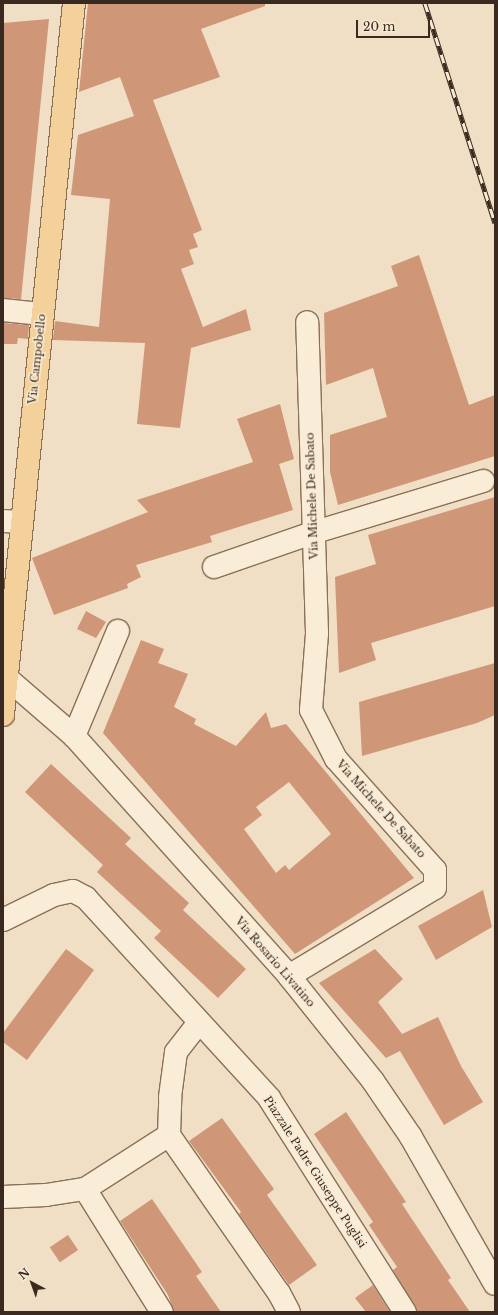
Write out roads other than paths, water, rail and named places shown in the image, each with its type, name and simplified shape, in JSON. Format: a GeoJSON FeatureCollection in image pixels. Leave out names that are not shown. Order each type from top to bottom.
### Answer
{"type":"FeatureCollection","features":[{"type":"Feature","properties":{"kind":"main road","name":"Via Campobello"},"geometry":{"type":"LineString","coordinates":[[3,715],[12,521],[41,314],[74,3]]}},
{"type":"Feature","properties":{"kind":"street"},"geometry":{"type":"LineString","coordinates":[[3,310],[41,314]]}},
{"type":"Feature","properties":{"kind":"street","name":"Via Michele De Sabato"},"geometry":{"type":"LineString","coordinates":[[289,976],[435,888],[435,870],[336,759],[311,710],[317,633],[312,533],[307,322]]}},
{"type":"Feature","properties":{"kind":"street"},"geometry":{"type":"LineString","coordinates":[[214,567],[312,533],[483,481]]}},
{"type":"Feature","properties":{"kind":"street"},"geometry":{"type":"LineString","coordinates":[[74,736],[118,631]]}},
{"type":"Feature","properties":{"kind":"street","name":"Via Rosario Livatino"},"geometry":{"type":"LineString","coordinates":[[5,682],[74,736],[289,976],[373,1081],[411,1137],[495,1284]]}},
{"type":"Feature","properties":{"kind":"street","name":"Piazzale Padre Giuseppe Puglisi"},"geometry":{"type":"LineString","coordinates":[[3,920],[54,895],[73,891],[86,898],[269,1098],[405,1312]]}},
{"type":"Feature","properties":{"kind":"street"},"geometry":{"type":"LineString","coordinates":[[199,1023],[176,1052],[170,1097],[169,1135],[279,1293],[289,1312]]}},
{"type":"Feature","properties":{"kind":"street"},"geometry":{"type":"LineString","coordinates":[[3,1197],[46,1195],[85,1189],[169,1135]]}},
{"type":"Feature","properties":{"kind":"street"},"geometry":{"type":"LineString","coordinates":[[85,1189],[162,1312]]}},
{"type":"Feature","properties":{"kind":"railway"},"geometry":{"type":"LineString","coordinates":[[425,3],[495,223]]}}]}
